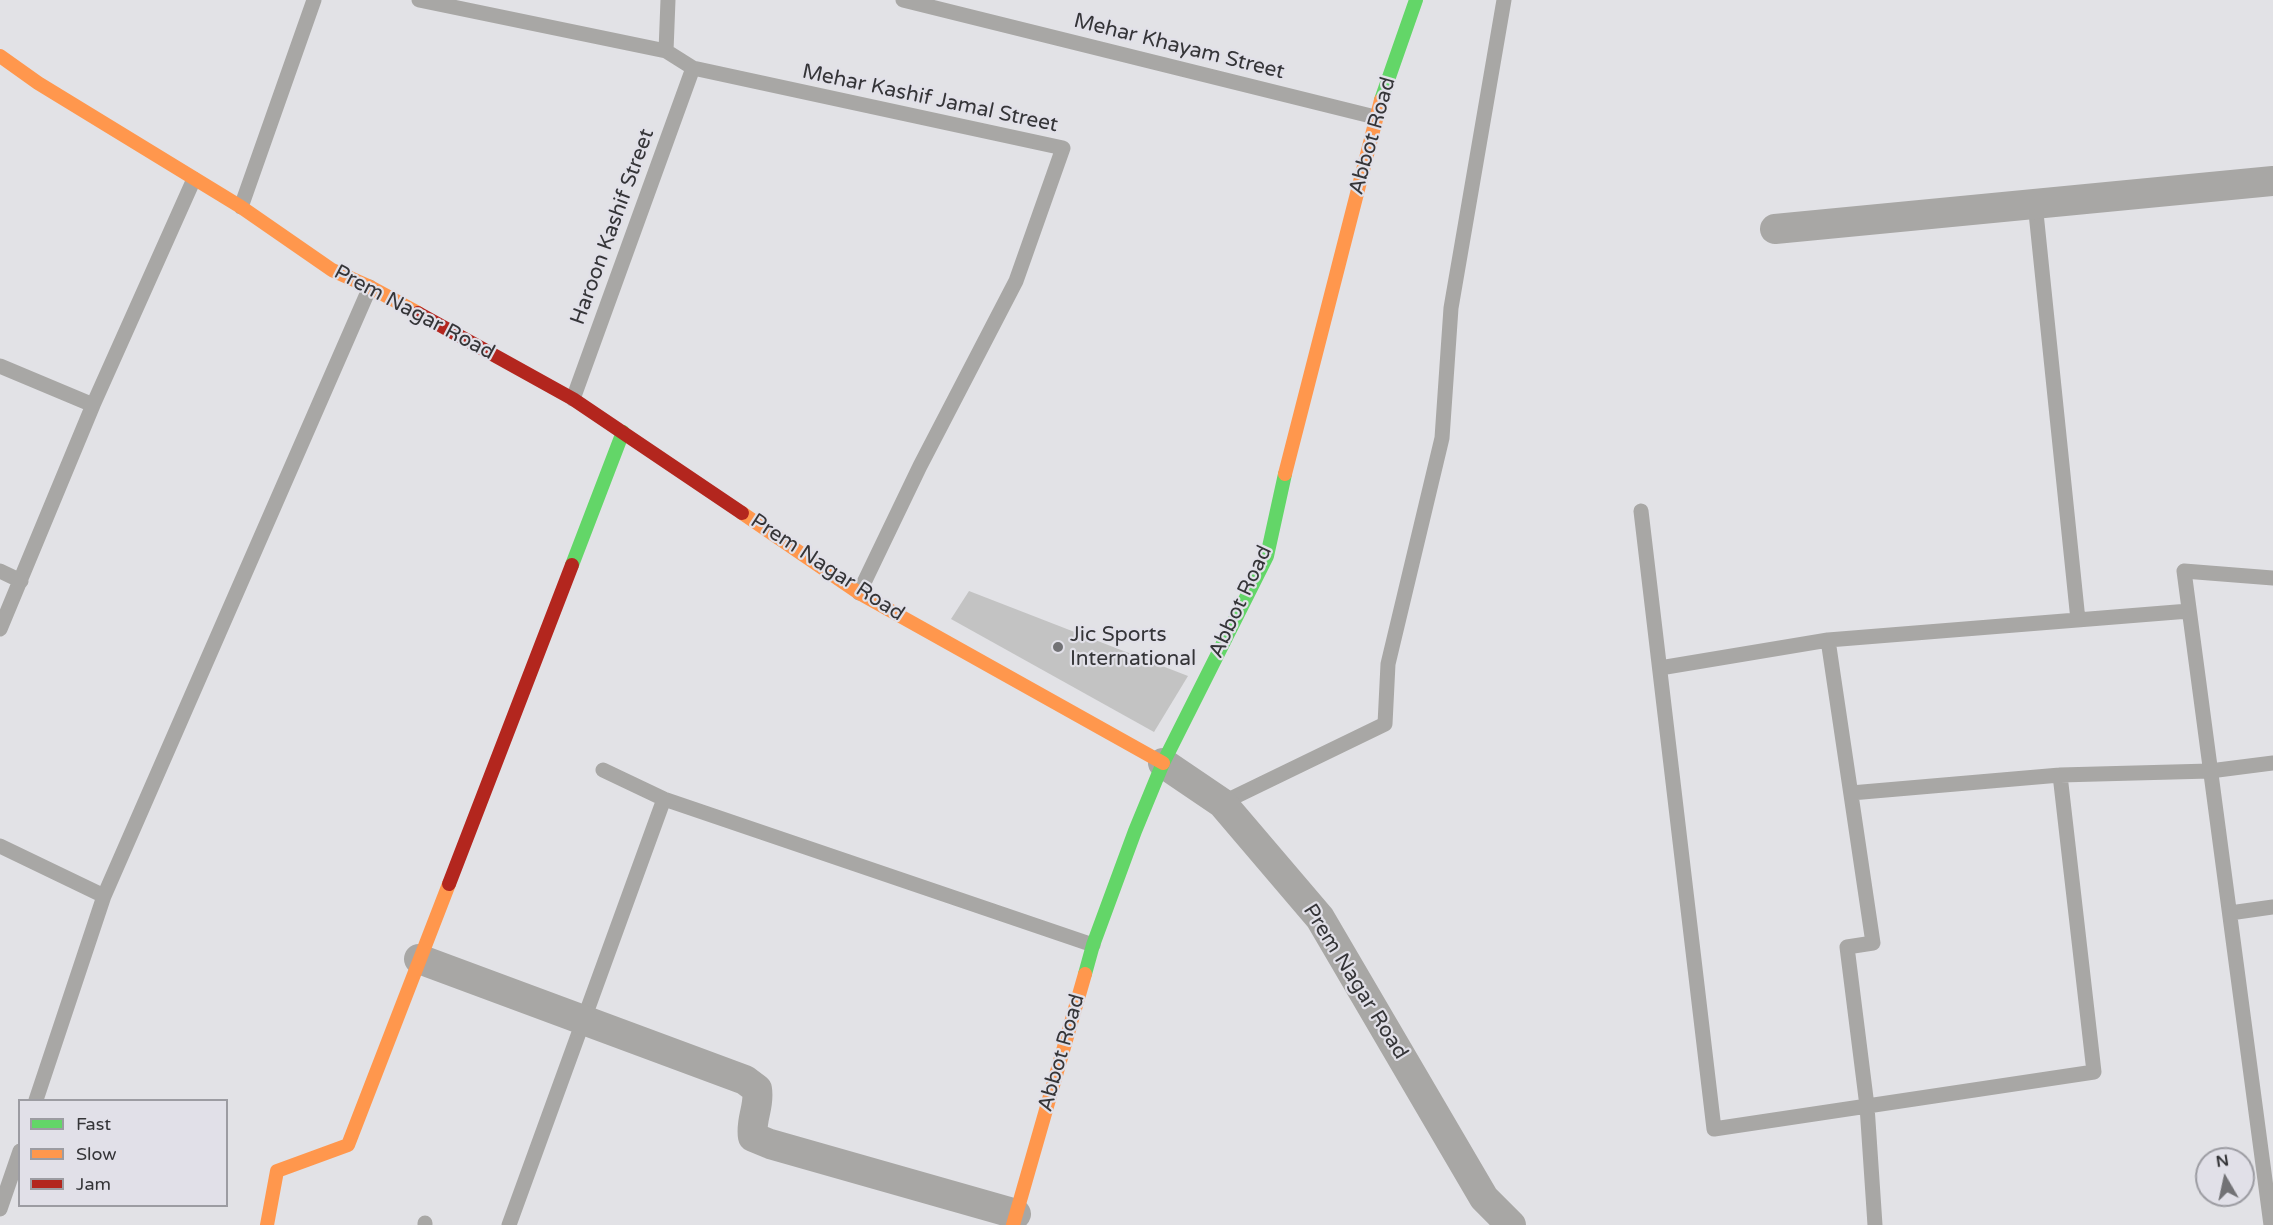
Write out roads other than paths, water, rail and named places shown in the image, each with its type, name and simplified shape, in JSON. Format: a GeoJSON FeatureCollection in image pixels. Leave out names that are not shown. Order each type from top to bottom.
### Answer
{"type":"FeatureCollection","features":[{"type":"Feature","properties":{"kind":"street","name":"Abbot Road"},"geometry":{"type":"LineString","coordinates":[[1014,1220],[1093,945],[1135,831],[1163,763],[1267,556],[1285,474],[1375,117],[1416,0]]}},
{"type":"Feature","properties":{"kind":"street","name":"Prem Nagar Road"},"geometry":{"type":"LineString","coordinates":[[0,56],[38,82],[242,207],[332,270],[370,287],[573,399],[859,594],[1163,763],[1222,803],[1320,918],[1484,1198],[1511,1225]]}},
{"type":"Feature","properties":{"kind":"street"},"geometry":{"type":"LineString","coordinates":[[1775,229],[2273,181]]}},
{"type":"Feature","properties":{"kind":"street"},"geometry":{"type":"LineString","coordinates":[[267,1225],[277,1171],[348,1145],[623,432]]}},
{"type":"Feature","properties":{"kind":"street"},"geometry":{"type":"LineString","coordinates":[[419,959],[583,1022],[745,1080],[757,1089],[759,1100],[751,1128],[753,1137],[1014,1220]]}},
{"type":"Feature","properties":{"kind":"lane"},"geometry":{"type":"LineString","coordinates":[[242,207],[314,0]]}},
{"type":"Feature","properties":{"kind":"lane","name":"Mehar Kashif Jamal Street"},"geometry":{"type":"LineString","coordinates":[[419,0],[666,51],[693,68],[1063,148],[1016,281],[920,466],[859,594]]}},
{"type":"Feature","properties":{"kind":"lane"},"geometry":{"type":"LineString","coordinates":[[666,51],[668,0]]}},
{"type":"Feature","properties":{"kind":"lane","name":"Mehar Khayam Street"},"geometry":{"type":"LineString","coordinates":[[903,0],[1375,117]]}},
{"type":"Feature","properties":{"kind":"lane"},"geometry":{"type":"LineString","coordinates":[[1222,803],[1385,724],[1388,664],[1442,438],[1451,308],[1504,0]]}},
{"type":"Feature","properties":{"kind":"lane","name":"Haroon Kashif Street"},"geometry":{"type":"LineString","coordinates":[[573,399],[693,68]]}},
{"type":"Feature","properties":{"kind":"lane"},"geometry":{"type":"LineString","coordinates":[[0,629],[93,405],[194,178]]}},
{"type":"Feature","properties":{"kind":"lane"},"geometry":{"type":"LineString","coordinates":[[2035,203],[2078,620]]}},
{"type":"Feature","properties":{"kind":"lane"},"geometry":{"type":"LineString","coordinates":[[37,1099],[104,896],[370,287]]}},
{"type":"Feature","properties":{"kind":"lane"},"geometry":{"type":"LineString","coordinates":[[0,366],[93,405]]}},
{"type":"Feature","properties":{"kind":"lane"},"geometry":{"type":"LineString","coordinates":[[1641,511],[1714,1129],[2094,1072],[2060,775]]}},
{"type":"Feature","properties":{"kind":"lane"},"geometry":{"type":"LineString","coordinates":[[0,571],[21,580]]}},
{"type":"Feature","properties":{"kind":"lane"},"geometry":{"type":"LineString","coordinates":[[2271,1225],[2184,571],[2273,578]]}},
{"type":"Feature","properties":{"kind":"lane"},"geometry":{"type":"LineString","coordinates":[[1660,668],[1828,639],[2189,611]]}},
{"type":"Feature","properties":{"kind":"lane"},"geometry":{"type":"LineString","coordinates":[[1828,639],[1873,943],[1847,947],[1867,1106],[1875,1225]]}},
{"type":"Feature","properties":{"kind":"lane"},"geometry":{"type":"LineString","coordinates":[[1851,793],[2060,775],[2210,771],[2273,763]]}},
{"type":"Feature","properties":{"kind":"lane"},"geometry":{"type":"LineString","coordinates":[[603,770],[664,800],[1093,945]]}},
{"type":"Feature","properties":{"kind":"lane"},"geometry":{"type":"LineString","coordinates":[[509,1225],[664,800]]}},
{"type":"Feature","properties":{"kind":"lane"},"geometry":{"type":"LineString","coordinates":[[0,846],[104,896]]}},
{"type":"Feature","properties":{"kind":"lane"},"geometry":{"type":"LineString","coordinates":[[2229,914],[2273,907]]}},
{"type":"Feature","properties":{"kind":"lane"},"geometry":{"type":"LineString","coordinates":[[0,1209],[18,1156]]}},
{"type":"Feature","properties":{"kind":"place","name":"Jic Sports International"},"geometry":{"type":"Point","coordinates":[1058,647]}}]}
